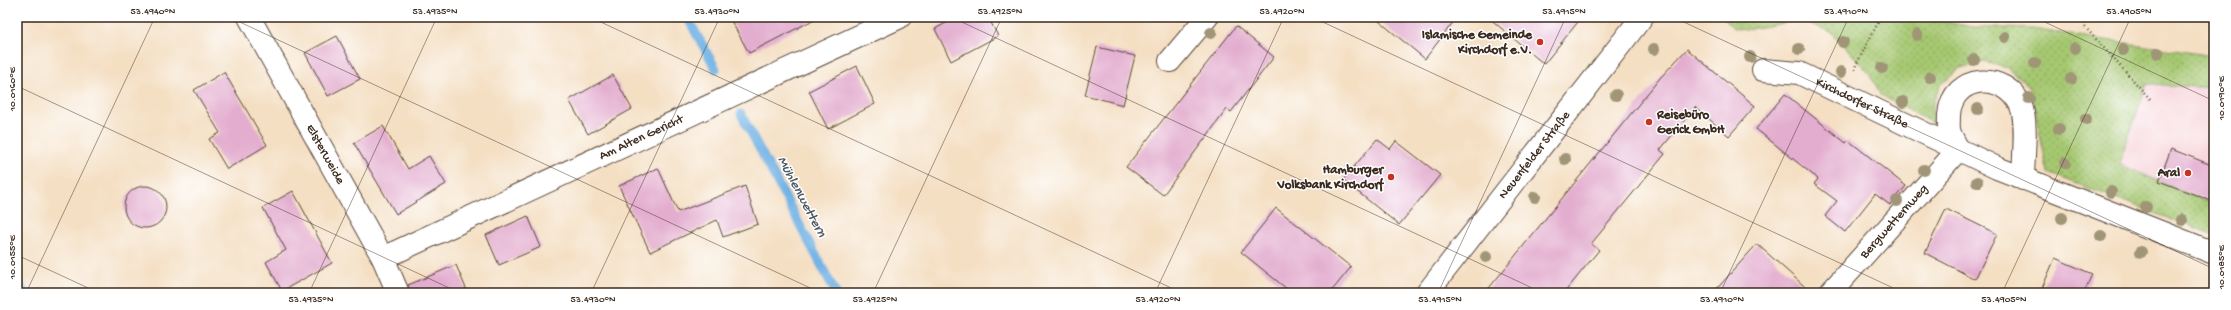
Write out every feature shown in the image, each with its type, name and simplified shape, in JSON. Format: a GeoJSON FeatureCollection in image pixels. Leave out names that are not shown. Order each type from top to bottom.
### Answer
{"type":"FeatureCollection","features":[{"type":"Feature","properties":{"kind":"street","name":"Elsterweide"},"geometry":{"type":"LineString","coordinates":[[249,17],[383,258],[398,293]]}},
{"type":"Feature","properties":{"kind":"street","name":"Am Alten Gericht"},"geometry":{"type":"LineString","coordinates":[[383,258],[900,17]]}},
{"type":"Feature","properties":{"kind":"street"},"geometry":{"type":"LineString","coordinates":[[1170,61],[1207,17]]}},
{"type":"Feature","properties":{"kind":"street","name":"Neuenfelder Straße"},"geometry":{"type":"LineString","coordinates":[[1427,293],[1642,17]]}},
{"type":"Feature","properties":{"kind":"street","name":"Kirchdorfer Straße"},"geometry":{"type":"LineString","coordinates":[[1763,70],[1799,73],[1859,100],[1958,150],[2023,179],[2214,253]]}},
{"type":"Feature","properties":{"kind":"street"},"geometry":{"type":"LineString","coordinates":[[1958,150],[1950,132],[1949,111],[1952,98],[1961,88],[1975,82],[1995,84],[2015,96],[2021,106],[2024,120],[2023,179]]}},
{"type":"Feature","properties":{"kind":"street","name":"Bergwetternweg"},"geometry":{"type":"LineString","coordinates":[[1830,293],[1958,150]]}},
{"type":"Feature","properties":{"kind":"path"},"geometry":{"type":"LineString","coordinates":[[1859,100],[1855,67],[1881,17]]}},
{"type":"Feature","properties":{"kind":"path"},"geometry":{"type":"LineString","coordinates":[[2085,27],[2152,100]]}},
{"type":"Feature","properties":{"kind":"shaded area","name":"Aral"},"geometry":{"type":"Polygon","coordinates":[[[2147,84],[2214,89],[2214,205],[2118,165],[2147,84]]]}},
{"type":"Feature","properties":{"kind":"green space"},"geometry":{"type":"Polygon","coordinates":[[[1723,17],[1915,17],[1974,27],[2033,29],[2214,56],[2214,88],[2147,84],[2119,164],[2214,205],[2214,235],[2048,173],[2030,88],[2008,68],[1984,62],[1960,68],[1941,85],[1933,102],[1932,123],[1881,95],[1869,73],[1833,33],[1801,20],[1745,30],[1733,28],[1723,17]]]}},
{"type":"Feature","properties":{"kind":"building"},"geometry":{"type":"Polygon","coordinates":[[[729,17],[819,17],[749,53],[729,17]]]}},
{"type":"Feature","properties":{"kind":"building"},"geometry":{"type":"Polygon","coordinates":[[[957,17],[988,17],[998,36],[951,61],[935,29],[957,17]]]}},
{"type":"Feature","properties":{"kind":"building"},"geometry":{"type":"Polygon","coordinates":[[[1374,17],[1457,17],[1425,59],[1374,17]]]}},
{"type":"Feature","properties":{"kind":"building","name":"Islamische Gemeinde Kirchdorf e.V."},"geometry":{"type":"Polygon","coordinates":[[[1488,17],[1582,17],[1544,64],[1488,17]]]}},
{"type":"Feature","properties":{"kind":"building"},"geometry":{"type":"Polygon","coordinates":[[[1236,26],[1274,57],[1231,112],[1227,109],[1163,195],[1126,167],[1236,26]]]}},
{"type":"Feature","properties":{"kind":"building"},"geometry":{"type":"Polygon","coordinates":[[[337,36],[360,79],[328,96],[305,53],[337,36]]]}},
{"type":"Feature","properties":{"kind":"building"},"geometry":{"type":"Polygon","coordinates":[[[1097,47],[1135,56],[1123,105],[1085,95],[1097,47]]]}},
{"type":"Feature","properties":{"kind":"building"},"geometry":{"type":"Polygon","coordinates":[[[1687,49],[1755,106],[1729,136],[1695,107],[1660,150],[1665,154],[1591,244],[1599,250],[1564,293],[1485,293],[1660,78],[1687,49]]]}},
{"type":"Feature","properties":{"kind":"building"},"geometry":{"type":"Polygon","coordinates":[[[857,66],[875,104],[828,129],[809,91],[857,66]]]}},
{"type":"Feature","properties":{"kind":"building"},"geometry":{"type":"Polygon","coordinates":[[[224,72],[267,145],[227,169],[209,139],[220,133],[194,90],[224,72]]]}},
{"type":"Feature","properties":{"kind":"building"},"geometry":{"type":"Polygon","coordinates":[[[613,75],[632,109],[588,134],[569,100],[613,75]]]}},
{"type":"Feature","properties":{"kind":"building"},"geometry":{"type":"Polygon","coordinates":[[[1785,94],[1846,143],[1848,140],[1906,186],[1890,205],[1875,194],[1845,232],[1825,216],[1837,201],[1814,184],[1818,179],[1756,129],[1785,94]]]}},
{"type":"Feature","properties":{"kind":"building"},"geometry":{"type":"Polygon","coordinates":[[[383,126],[408,169],[429,156],[446,184],[396,214],[354,143],[383,126]]]}},
{"type":"Feature","properties":{"kind":"building","name":"Hamburger Volksbank Kirchdorf"},"geometry":{"type":"Polygon","coordinates":[[[1377,139],[1390,149],[1396,141],[1440,175],[1399,225],[1343,180],[1377,139]]]}},
{"type":"Feature","properties":{"kind":"building","name":"Aral"},"geometry":{"type":"Polygon","coordinates":[[[2171,149],[2214,166],[2214,202],[2159,181],[2171,149]]]}},
{"type":"Feature","properties":{"kind":"building"},"geometry":{"type":"Polygon","coordinates":[[[658,168],[678,212],[745,186],[758,224],[723,237],[717,220],[650,252],[619,186],[658,168]]]}},
{"type":"Feature","properties":{"kind":"building"},"geometry":{"type":"Polygon","coordinates":[[[141,186],[149,186],[157,189],[163,195],[166,207],[163,219],[157,225],[149,228],[141,228],[133,225],[127,219],[124,211],[124,203],[127,195],[133,189],[141,186]]]}},
{"type":"Feature","properties":{"kind":"building"},"geometry":{"type":"Polygon","coordinates":[[[293,191],[332,263],[282,291],[266,262],[286,250],[263,208],[293,191]]]}},
{"type":"Feature","properties":{"kind":"building"},"geometry":{"type":"Polygon","coordinates":[[[1276,208],[1351,267],[1330,293],[1292,293],[1241,252],[1276,208]]]}},
{"type":"Feature","properties":{"kind":"building"},"geometry":{"type":"Polygon","coordinates":[[[1946,209],[1997,234],[1975,279],[1925,253],[1946,209]]]}},
{"type":"Feature","properties":{"kind":"building"},"geometry":{"type":"Polygon","coordinates":[[[528,216],[541,247],[499,265],[486,235],[528,216]]]}},
{"type":"Feature","properties":{"kind":"building"},"geometry":{"type":"Polygon","coordinates":[[[1757,244],[1812,293],[1713,293],[1757,244]]]}},
{"type":"Feature","properties":{"kind":"building"},"geometry":{"type":"Polygon","coordinates":[[[2055,258],[2092,274],[2084,293],[2040,293],[2055,258]]]}},
{"type":"Feature","properties":{"kind":"building"},"geometry":{"type":"Polygon","coordinates":[[[456,265],[468,293],[410,293],[408,285],[456,265]]]}},
{"type":"Feature","properties":{"kind":"waterway","name":"Mühlenwettern"},"geometry":{"type":"LineString","coordinates":[[687,17],[716,69]]}},
{"type":"Feature","properties":{"kind":"waterway","name":"Mühlenwettern"},"geometry":{"type":"LineString","coordinates":[[741,114],[836,293]]}},
{"type":"Feature","properties":{"kind":"waterway"},"geometry":{"type":"LineString","coordinates":[[17,278],[24,293]]}},
{"type":"Feature","properties":{"kind":"place","name":"Islamische Gemeinde Kirchdorf e.V."},"geometry":{"type":"Point","coordinates":[1540,42]}},
{"type":"Feature","properties":{"kind":"place","name":"Reisebüro Gerick GmbH"},"geometry":{"type":"Point","coordinates":[1649,122]}},
{"type":"Feature","properties":{"kind":"place","name":"Aral"},"geometry":{"type":"Point","coordinates":[2188,173]}},
{"type":"Feature","properties":{"kind":"place","name":"Hamburger Volksbank Kirchdorf"},"geometry":{"type":"Point","coordinates":[1391,177]}}]}
